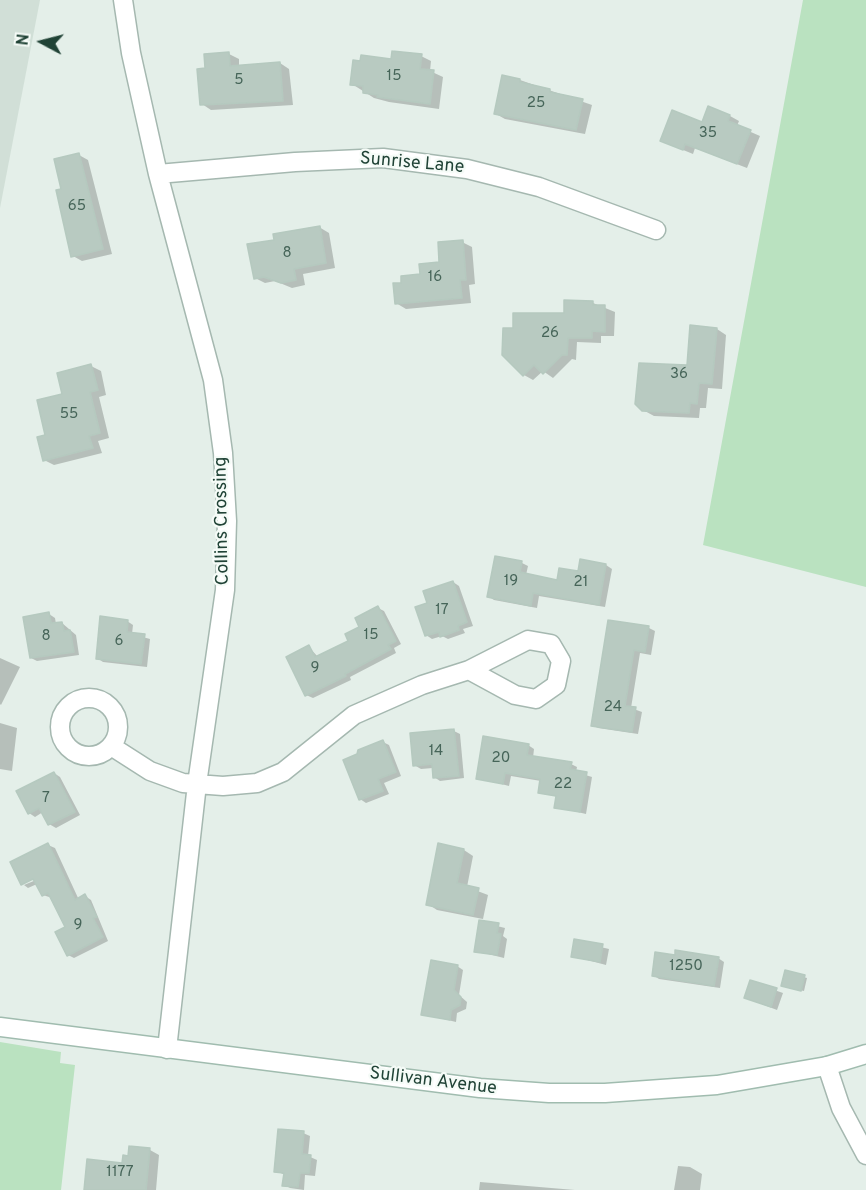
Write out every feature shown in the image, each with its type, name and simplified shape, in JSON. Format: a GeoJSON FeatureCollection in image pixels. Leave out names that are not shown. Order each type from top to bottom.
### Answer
{"type":"FeatureCollection","features":[{"type":"Feature","properties":{"kind":"street","name":"Collins Crossing"},"geometry":{"type":"LineString","coordinates":[[123,0],[131,53],[158,174],[213,380],[223,453],[227,521],[225,590],[197,784],[167,1049]]}},
{"type":"Feature","properties":{"kind":"street","name":"Sunrise Lane"},"geometry":{"type":"LineString","coordinates":[[158,174],[307,161],[383,158],[467,169],[539,187],[656,231]]}},
{"type":"Feature","properties":{"kind":"street"},"geometry":{"type":"LineString","coordinates":[[111,746],[150,771],[169,779],[223,786],[257,783],[283,772],[354,716],[422,685],[469,670],[528,640],[551,644],[561,661],[556,685],[536,699],[515,695],[469,670]]}},
{"type":"Feature","properties":{"kind":"street","name":"Sullivan Avenue"},"geometry":{"type":"LineString","coordinates":[[0,1027],[480,1088],[549,1093],[605,1093],[717,1085],[827,1066],[866,1054]]}},
{"type":"Feature","properties":{"kind":"street"},"geometry":{"type":"LineString","coordinates":[[827,1066],[842,1108],[866,1155]]}},
{"type":"Feature","properties":{"kind":"shaded area"},"geometry":{"type":"Polygon","coordinates":[[[0,0],[40,0],[0,208],[0,0]]]}},
{"type":"Feature","properties":{"kind":"green space"},"geometry":{"type":"Polygon","coordinates":[[[803,0],[866,0],[866,587],[703,545],[803,0]]]}},
{"type":"Feature","properties":{"kind":"green space"},"geometry":{"type":"Polygon","coordinates":[[[0,1042],[61,1052],[60,1063],[75,1065],[61,1190],[0,1190],[0,1042]]]}},
{"type":"Feature","properties":{"kind":"building"},"geometry":{"type":"Polygon","coordinates":[[[392,51],[422,54],[420,69],[434,70],[430,104],[377,97],[378,95],[363,93],[363,86],[350,85],[353,60],[360,61],[361,55],[391,59],[392,51]]]}},
{"type":"Feature","properties":{"kind":"building"},"geometry":{"type":"Polygon","coordinates":[[[229,52],[230,66],[280,62],[283,101],[200,105],[197,69],[205,68],[204,54],[229,52]]]}},
{"type":"Feature","properties":{"kind":"building"},"geometry":{"type":"Polygon","coordinates":[[[502,75],[550,89],[550,92],[583,99],[576,130],[494,114],[502,75]]]}},
{"type":"Feature","properties":{"kind":"building"},"geometry":{"type":"Polygon","coordinates":[[[708,106],[730,115],[728,121],[751,130],[737,164],[685,144],[683,150],[660,141],[672,110],[702,122],[708,106]]]}},
{"type":"Feature","properties":{"kind":"building"},"geometry":{"type":"Polygon","coordinates":[[[79,153],[103,249],[71,257],[56,190],[61,189],[54,159],[79,153]]]}},
{"type":"Feature","properties":{"kind":"building"},"geometry":{"type":"Polygon","coordinates":[[[320,226],[326,263],[294,269],[296,280],[281,283],[264,277],[254,279],[247,244],[274,240],[273,234],[320,226]]]}},
{"type":"Feature","properties":{"kind":"building"},"geometry":{"type":"Polygon","coordinates":[[[463,240],[466,280],[460,280],[462,298],[395,304],[393,283],[401,283],[401,276],[420,274],[419,264],[439,262],[438,242],[463,240]]]}},
{"type":"Feature","properties":{"kind":"building"},"geometry":{"type":"Polygon","coordinates":[[[564,300],[593,301],[593,305],[605,305],[605,332],[592,331],[592,338],[568,338],[567,355],[562,355],[543,374],[534,365],[523,376],[502,355],[503,328],[513,328],[513,313],[564,313],[564,300]]]}},
{"type":"Feature","properties":{"kind":"building"},"geometry":{"type":"Polygon","coordinates":[[[690,325],[717,328],[712,384],[699,383],[697,404],[690,403],[689,413],[642,411],[635,404],[639,363],[687,365],[690,325]]]}},
{"type":"Feature","properties":{"kind":"building"},"geometry":{"type":"Polygon","coordinates":[[[91,364],[98,390],[90,392],[100,433],[89,436],[93,448],[43,461],[37,437],[45,435],[37,400],[62,394],[57,373],[91,364]]]}},
{"type":"Feature","properties":{"kind":"building"},"geometry":{"type":"Polygon","coordinates":[[[495,556],[522,561],[520,572],[557,580],[559,568],[578,571],[580,559],[606,564],[599,605],[533,593],[531,606],[487,597],[495,556]]]}},
{"type":"Feature","properties":{"kind":"building"},"geometry":{"type":"Polygon","coordinates":[[[453,581],[467,622],[458,626],[459,630],[440,637],[439,632],[425,636],[415,607],[427,603],[423,591],[453,581]]]}},
{"type":"Feature","properties":{"kind":"building"},"geometry":{"type":"Polygon","coordinates":[[[378,606],[396,641],[388,645],[391,649],[345,674],[346,676],[305,696],[286,657],[309,645],[315,657],[348,641],[345,634],[359,627],[355,618],[378,606]]]}},
{"type":"Feature","properties":{"kind":"building"},"geometry":{"type":"Polygon","coordinates":[[[49,612],[51,623],[62,622],[64,631],[70,630],[74,652],[30,658],[23,617],[49,612]]]}},
{"type":"Feature","properties":{"kind":"building"},"geometry":{"type":"Polygon","coordinates":[[[100,616],[128,620],[127,632],[145,634],[141,664],[96,659],[100,616]]]}},
{"type":"Feature","properties":{"kind":"building"},"geometry":{"type":"Polygon","coordinates":[[[608,620],[649,626],[645,652],[634,650],[631,668],[625,706],[636,707],[632,732],[591,726],[608,620]]]}},
{"type":"Feature","properties":{"kind":"building"},"geometry":{"type":"Polygon","coordinates":[[[454,729],[459,776],[433,778],[432,764],[413,766],[410,733],[454,729]]]}},
{"type":"Feature","properties":{"kind":"building"},"geometry":{"type":"Polygon","coordinates":[[[483,736],[529,744],[527,755],[572,762],[570,769],[587,772],[580,812],[554,808],[556,796],[538,793],[540,779],[505,773],[503,784],[476,779],[483,736]]]}},
{"type":"Feature","properties":{"kind":"building"},"geometry":{"type":"Polygon","coordinates":[[[383,740],[396,772],[378,779],[383,791],[359,800],[343,760],[357,754],[358,750],[383,740]]]}},
{"type":"Feature","properties":{"kind":"building"},"geometry":{"type":"Polygon","coordinates":[[[54,772],[75,812],[48,825],[39,808],[28,814],[16,791],[54,772]]]}},
{"type":"Feature","properties":{"kind":"building"},"geometry":{"type":"Polygon","coordinates":[[[48,843],[75,900],[85,894],[97,917],[93,918],[103,937],[67,956],[55,932],[65,927],[48,893],[42,896],[33,879],[21,885],[10,862],[48,843]]]}},
{"type":"Feature","properties":{"kind":"building"},"geometry":{"type":"Polygon","coordinates":[[[438,843],[464,849],[457,883],[479,888],[473,915],[426,905],[438,843]]]}},
{"type":"Feature","properties":{"kind":"building"},"geometry":{"type":"Polygon","coordinates":[[[479,920],[499,923],[497,933],[501,934],[497,955],[474,952],[479,920]]]}},
{"type":"Feature","properties":{"kind":"building"},"geometry":{"type":"Polygon","coordinates":[[[574,939],[603,944],[600,962],[571,957],[574,939]]]}},
{"type":"Feature","properties":{"kind":"building"},"geometry":{"type":"Polygon","coordinates":[[[675,950],[719,957],[714,986],[652,976],[655,952],[675,955],[675,950]]]}},
{"type":"Feature","properties":{"kind":"building"},"geometry":{"type":"Polygon","coordinates":[[[431,960],[458,965],[454,990],[461,997],[460,1005],[451,1010],[450,1020],[421,1015],[431,960]]]}},
{"type":"Feature","properties":{"kind":"building"},"geometry":{"type":"Polygon","coordinates":[[[785,970],[805,975],[801,991],[781,986],[785,970]]]}},
{"type":"Feature","properties":{"kind":"building"},"geometry":{"type":"Polygon","coordinates":[[[750,980],[777,988],[771,1007],[744,998],[750,980]]]}},
{"type":"Feature","properties":{"kind":"building"},"geometry":{"type":"Polygon","coordinates":[[[278,1129],[304,1131],[302,1154],[311,1155],[309,1173],[300,1173],[298,1187],[282,1186],[284,1173],[274,1172],[278,1129]]]}},
{"type":"Feature","properties":{"kind":"building"},"geometry":{"type":"Polygon","coordinates":[[[129,1146],[150,1148],[146,1190],[84,1190],[87,1159],[122,1163],[123,1155],[128,1156],[129,1146]]]}}]}
